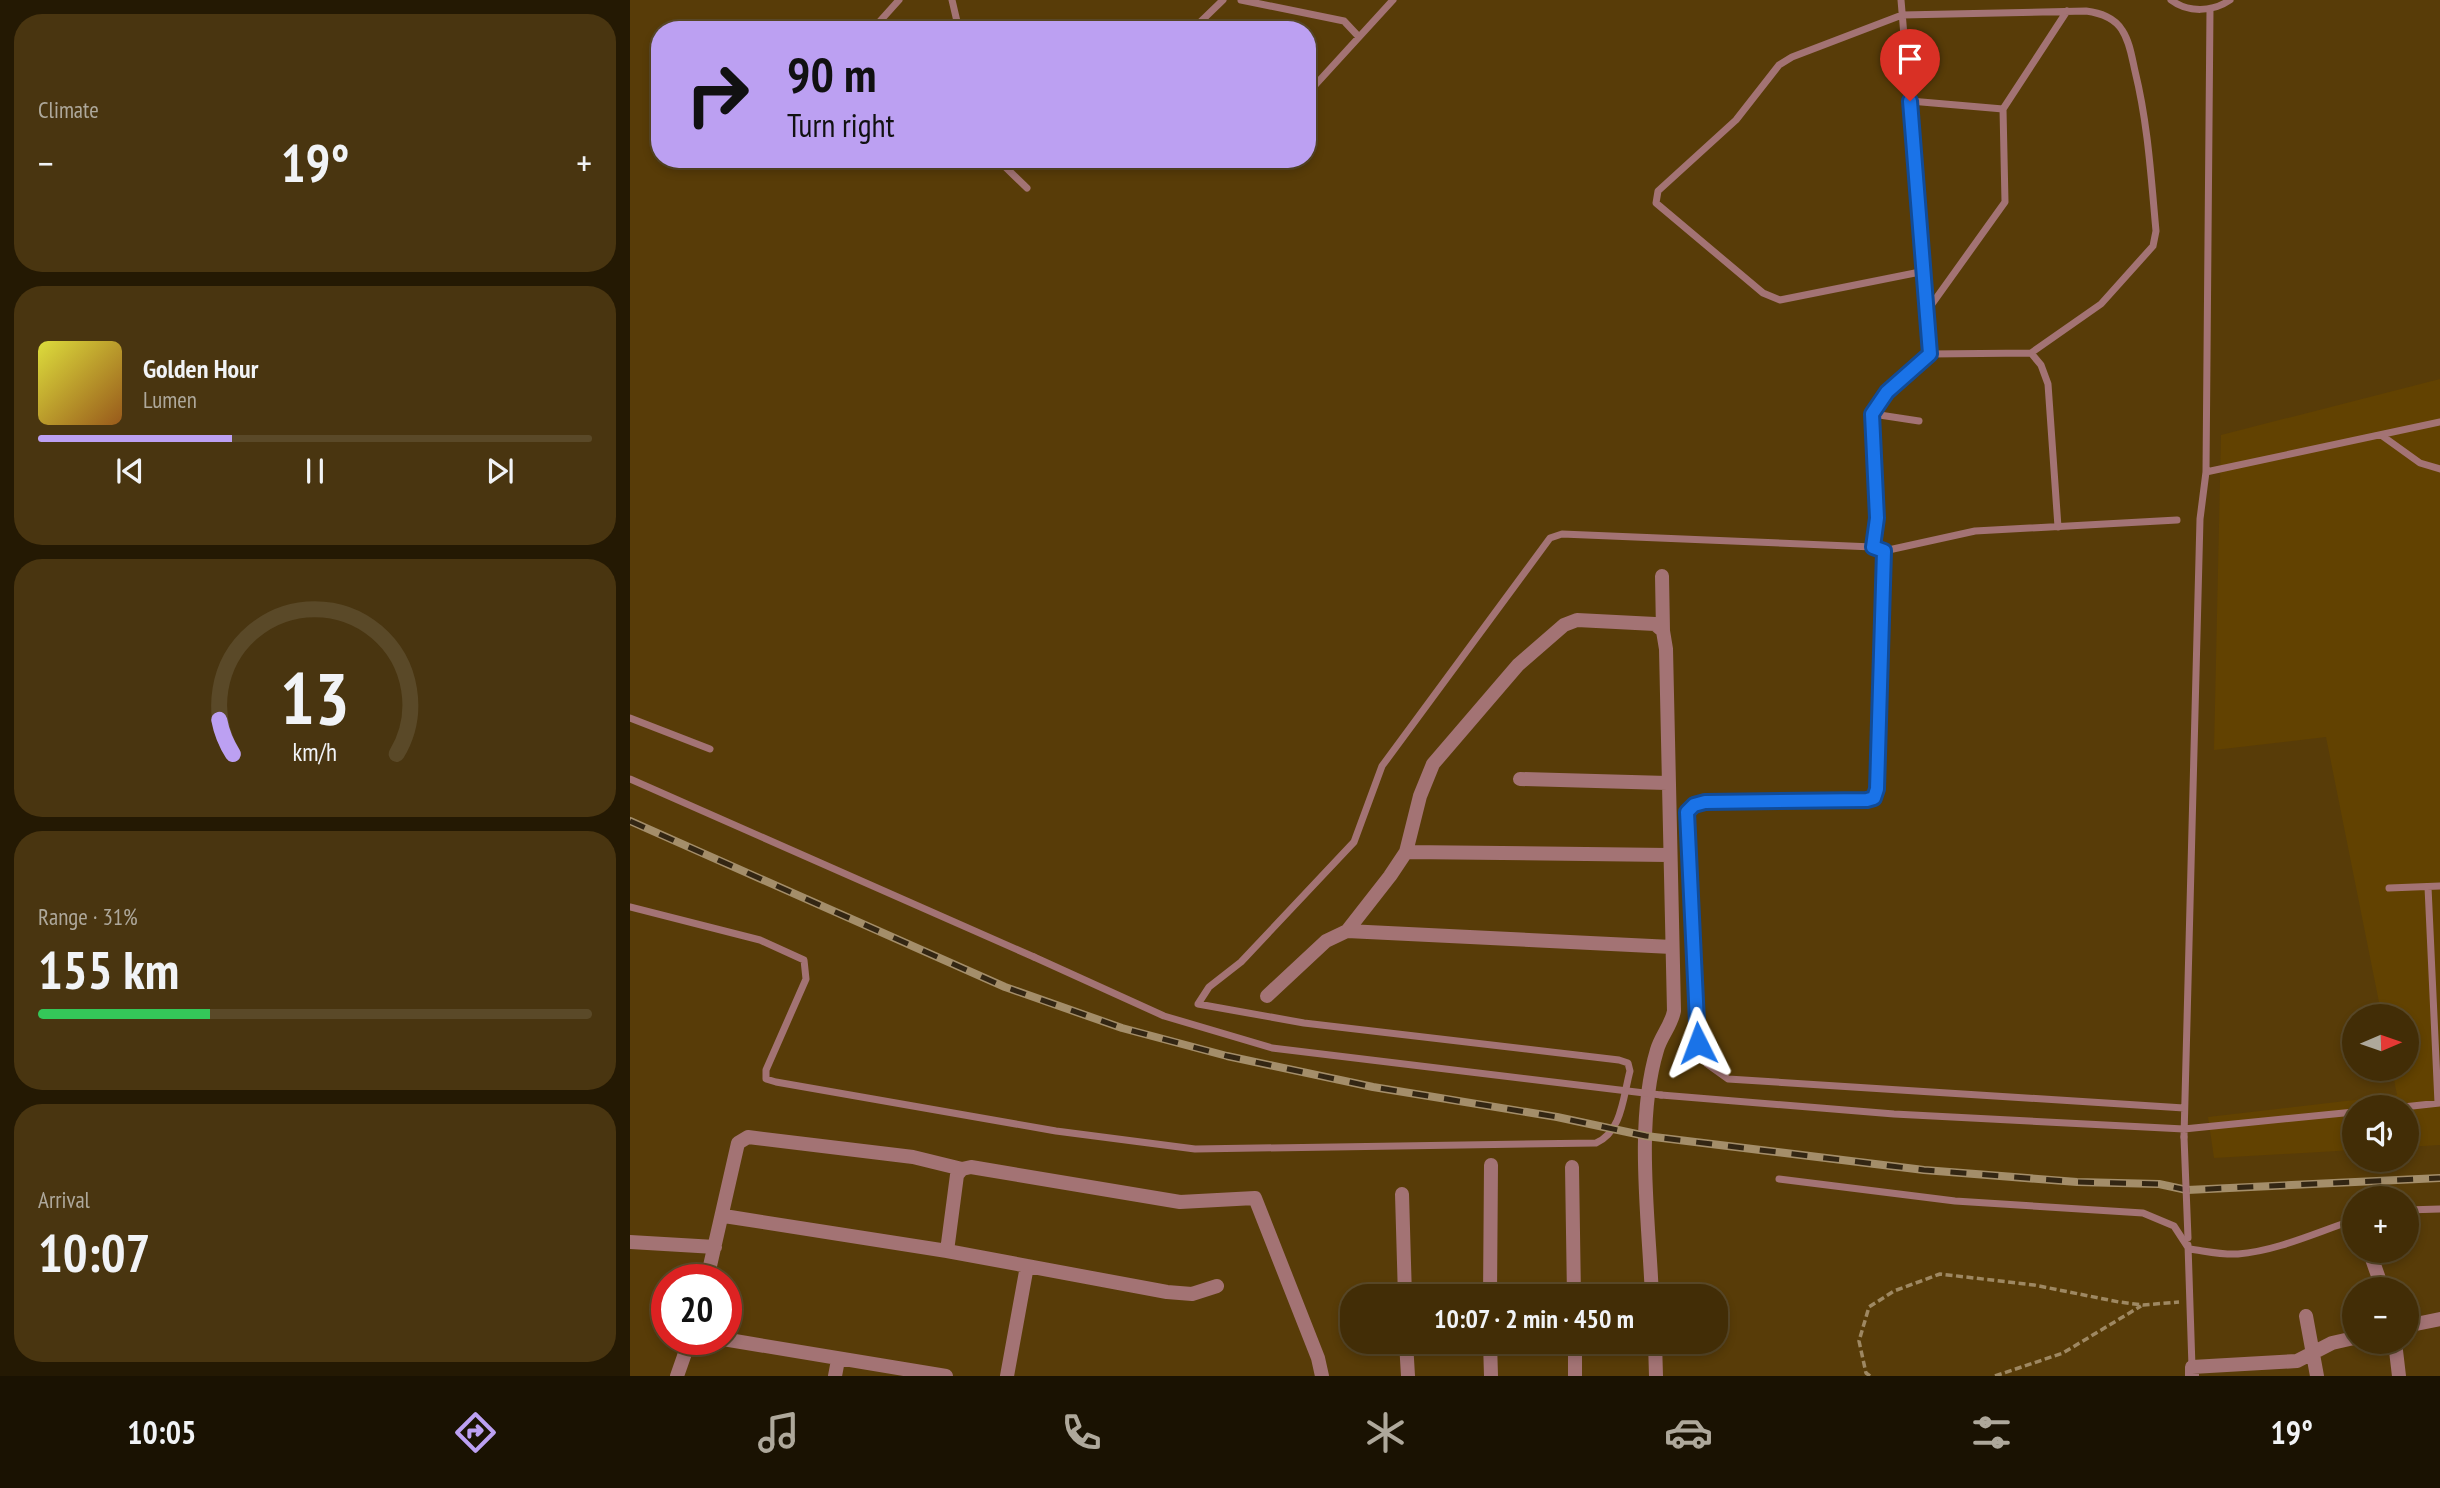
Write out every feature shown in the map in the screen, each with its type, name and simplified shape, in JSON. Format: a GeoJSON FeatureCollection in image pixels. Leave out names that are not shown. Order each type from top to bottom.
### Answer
{"type":"FeatureCollection","features":[{"type":"Feature","properties":{"kind":"street"},"geometry":{"type":"LineString","coordinates":[[1652,1284],[1646,1136],[1657,1048],[1671,1024],[1674,1011],[1662,576]]}},
{"type":"Feature","properties":{"kind":"street"},"geometry":{"type":"LineString","coordinates":[[1268,996],[1326,941],[1347,931],[1406,852],[1420,796],[1433,764],[1510,674],[1545,640],[1577,620],[1655,624],[1663,631]]}},
{"type":"Feature","properties":{"kind":"street"},"geometry":{"type":"LineString","coordinates":[[1520,779],[1667,783]]}},
{"type":"Feature","properties":{"kind":"street"},"geometry":{"type":"LineString","coordinates":[[1406,852],[1668,855]]}},
{"type":"Feature","properties":{"kind":"street"},"geometry":{"type":"LineString","coordinates":[[1347,931],[1672,947]]}},
{"type":"Feature","properties":{"kind":"street"},"geometry":{"type":"LineString","coordinates":[[711,1264],[724,1216],[738,1143],[748,1138],[913,1157],[962,1169],[971,1167],[1180,1202],[1255,1198],[1318,1358],[1322,1376]]}},
{"type":"Feature","properties":{"kind":"street"},"geometry":{"type":"LineString","coordinates":[[1490,1284],[1491,1165]]}},
{"type":"Feature","properties":{"kind":"street"},"geometry":{"type":"LineString","coordinates":[[1572,1167],[1574,1284]]}},
{"type":"Feature","properties":{"kind":"street"},"geometry":{"type":"LineString","coordinates":[[947,1251],[957,1175],[962,1169]]}},
{"type":"Feature","properties":{"kind":"street"},"geometry":{"type":"LineString","coordinates":[[1402,1194],[1405,1284]]}},
{"type":"Feature","properties":{"kind":"street"},"geometry":{"type":"LineString","coordinates":[[724,1216],[947,1251],[1167,1292],[1192,1294],[1217,1286]]}},
{"type":"Feature","properties":{"kind":"street"},"geometry":{"type":"LineString","coordinates":[[630,1242],[715,1247]]}},
{"type":"Feature","properties":{"kind":"street"},"geometry":{"type":"LineString","coordinates":[[1007,1376],[1027,1266]]}},
{"type":"Feature","properties":{"kind":"street"},"geometry":{"type":"LineString","coordinates":[[2306,1316],[2317,1376]]}},
{"type":"Feature","properties":{"kind":"street"},"geometry":{"type":"LineString","coordinates":[[2419,1323],[2440,1319]]}},
{"type":"Feature","properties":{"kind":"street"},"geometry":{"type":"LineString","coordinates":[[2192,1371],[2297,1361],[2342,1341]]}},
{"type":"Feature","properties":{"kind":"street"},"geometry":{"type":"LineString","coordinates":[[742,1342],[903,1373],[946,1376]]}},
{"type":"Feature","properties":{"kind":"street"},"geometry":{"type":"LineString","coordinates":[[1407,1354],[1408,1376]]}},
{"type":"Feature","properties":{"kind":"street"},"geometry":{"type":"LineString","coordinates":[[1490,1354],[1491,1376]]}},
{"type":"Feature","properties":{"kind":"street"},"geometry":{"type":"LineString","coordinates":[[1574,1354],[1575,1376]]}},
{"type":"Feature","properties":{"kind":"street"},"geometry":{"type":"LineString","coordinates":[[1655,1354],[1656,1376]]}},
{"type":"Feature","properties":{"kind":"street"},"geometry":{"type":"LineString","coordinates":[[2396,1354],[2399,1376]]}},
{"type":"Feature","properties":{"kind":"street"},"geometry":{"type":"LineString","coordinates":[[677,1376],[684,1355]]}},
{"type":"Feature","properties":{"kind":"street"},"geometry":{"type":"LineString","coordinates":[[835,1376],[838,1360]]}},
{"type":"Feature","properties":{"kind":"lane"},"geometry":{"type":"LineString","coordinates":[[880,21],[899,0]]}},
{"type":"Feature","properties":{"kind":"lane"},"geometry":{"type":"LineString","coordinates":[[952,0],[957,21]]}},
{"type":"Feature","properties":{"kind":"lane"},"geometry":{"type":"LineString","coordinates":[[1201,21],[1223,0]]}},
{"type":"Feature","properties":{"kind":"lane"},"geometry":{"type":"LineString","coordinates":[[1241,0],[1344,21],[1359,37]]}},
{"type":"Feature","properties":{"kind":"lane"},"geometry":{"type":"LineString","coordinates":[[1316,84],[1393,0]]}},
{"type":"Feature","properties":{"kind":"lane"},"geometry":{"type":"LineString","coordinates":[[1901,0],[1930,354]]}},
{"type":"Feature","properties":{"kind":"lane"},"geometry":{"type":"LineString","coordinates":[[2171,0],[2192,9],[2210,9],[2230,0]]}},
{"type":"Feature","properties":{"kind":"lane"},"geometry":{"type":"LineString","coordinates":[[2192,1371],[2184,1108],[2200,519],[2206,472],[2210,9]]}},
{"type":"Feature","properties":{"kind":"lane"},"geometry":{"type":"LineString","coordinates":[[1927,311],[2005,202],[2003,109],[2067,11]]}},
{"type":"Feature","properties":{"kind":"lane"},"geometry":{"type":"LineString","coordinates":[[1873,547],[1877,518],[1872,414],[1887,392],[1930,354],[2031,353],[2101,304],[2153,246],[2156,231],[2146,116],[2126,38],[2122,29],[2102,13],[2067,11],[1902,15],[1792,57],[1779,65],[1736,120],[1658,191],[1656,203],[1763,293],[1780,300],[1925,271]]}},
{"type":"Feature","properties":{"kind":"lane"},"geometry":{"type":"LineString","coordinates":[[1910,101],[2003,109]]}},
{"type":"Feature","properties":{"kind":"lane"},"geometry":{"type":"LineString","coordinates":[[1006,168],[1027,188]]}},
{"type":"Feature","properties":{"kind":"lane"},"geometry":{"type":"LineString","coordinates":[[2031,353],[2040,365],[2048,384],[2058,527]]}},
{"type":"Feature","properties":{"kind":"lane"},"geometry":{"type":"LineString","coordinates":[[1872,414],[1919,421]]}},
{"type":"Feature","properties":{"kind":"lane"},"geometry":{"type":"LineString","coordinates":[[2206,472],[2440,422]]}},
{"type":"Feature","properties":{"kind":"lane"},"geometry":{"type":"LineString","coordinates":[[2381,435],[2420,463],[2440,468]]}},
{"type":"Feature","properties":{"kind":"lane"},"geometry":{"type":"LineString","coordinates":[[630,907],[760,940],[804,960],[806,979],[766,1070],[766,1079],[776,1082],[1056,1131],[1195,1149],[1596,1143],[1607,1138],[1614,1129],[1630,1071],[1628,1063],[1304,1023],[1198,1004],[1209,987],[1241,962],[1354,842],[1382,766],[1550,538],[1562,534],[1873,547],[1884,551],[1976,531],[2177,520]]}},
{"type":"Feature","properties":{"kind":"lane"},"geometry":{"type":"LineString","coordinates":[[1884,551],[1874,798],[1705,802],[1694,805],[1687,812],[1698,1043],[1707,1064],[1728,1079],[2184,1108]]}},
{"type":"Feature","properties":{"kind":"lane"},"geometry":{"type":"LineString","coordinates":[[630,718],[710,749]]}},
{"type":"Feature","properties":{"kind":"lane"},"geometry":{"type":"LineString","coordinates":[[630,779],[1164,1016],[1272,1048],[1661,1095],[2184,1133],[2342,1113]]}},
{"type":"Feature","properties":{"kind":"lane"},"geometry":{"type":"LineString","coordinates":[[2389,888],[2440,886]]}},
{"type":"Feature","properties":{"kind":"lane"},"geometry":{"type":"LineString","coordinates":[[2419,1105],[2439,1103],[2428,887]]}},
{"type":"Feature","properties":{"kind":"lane"},"geometry":{"type":"LineString","coordinates":[[1779,1179],[1955,1201],[2143,1213],[2174,1226],[2189,1249]]}},
{"type":"Feature","properties":{"kind":"lane"},"geometry":{"type":"LineString","coordinates":[[2419,1210],[2440,1209]]}},
{"type":"Feature","properties":{"kind":"lane"},"geometry":{"type":"LineString","coordinates":[[2189,1249],[2237,1254],[2262,1250],[2342,1224]]}},
{"type":"Feature","properties":{"kind":"path"},"geometry":{"type":"LineString","coordinates":[[1870,1376],[1866,1373],[1859,1341],[1869,1307],[1894,1291],[1940,1274],[2034,1285],[2087,1297],[2143,1305],[2191,1301]]}},
{"type":"Feature","properties":{"kind":"path"},"geometry":{"type":"LineString","coordinates":[[1995,1376],[2063,1353],[2143,1305]]}},
{"type":"Feature","properties":{"kind":"shaded area"},"geometry":{"type":"Polygon","coordinates":[[[2440,379],[2440,1145],[2419,1146],[2419,1095],[2397,1095],[2394,1082],[2419,1081],[2419,1004],[2379,1004],[2326,737],[2214,750],[2221,435],[2440,379]]]}},
{"type":"Feature","properties":{"kind":"shaded area"},"geometry":{"type":"Polygon","coordinates":[[[2342,1101],[2342,1151],[2214,1158],[2208,1117],[2342,1101]]]}},
{"type":"Feature","properties":{"kind":"railway"},"geometry":{"type":"LineString","coordinates":[[630,821],[1005,987],[1122,1028],[1227,1056],[1373,1087],[1557,1117],[1646,1136],[1924,1170],[2077,1182],[2159,1184],[2187,1190],[2440,1178]]}},
{"type":"Feature","properties":{"kind":"route"},"geometry":{"type":"LineString","coordinates":[[1698,1043],[1685,827],[1687,812],[1694,805],[1705,802],[1867,800],[1874,798],[1877,789],[1884,551],[1873,547],[1877,518],[1872,414],[1887,392],[1930,354],[1910,101]]}}]}
